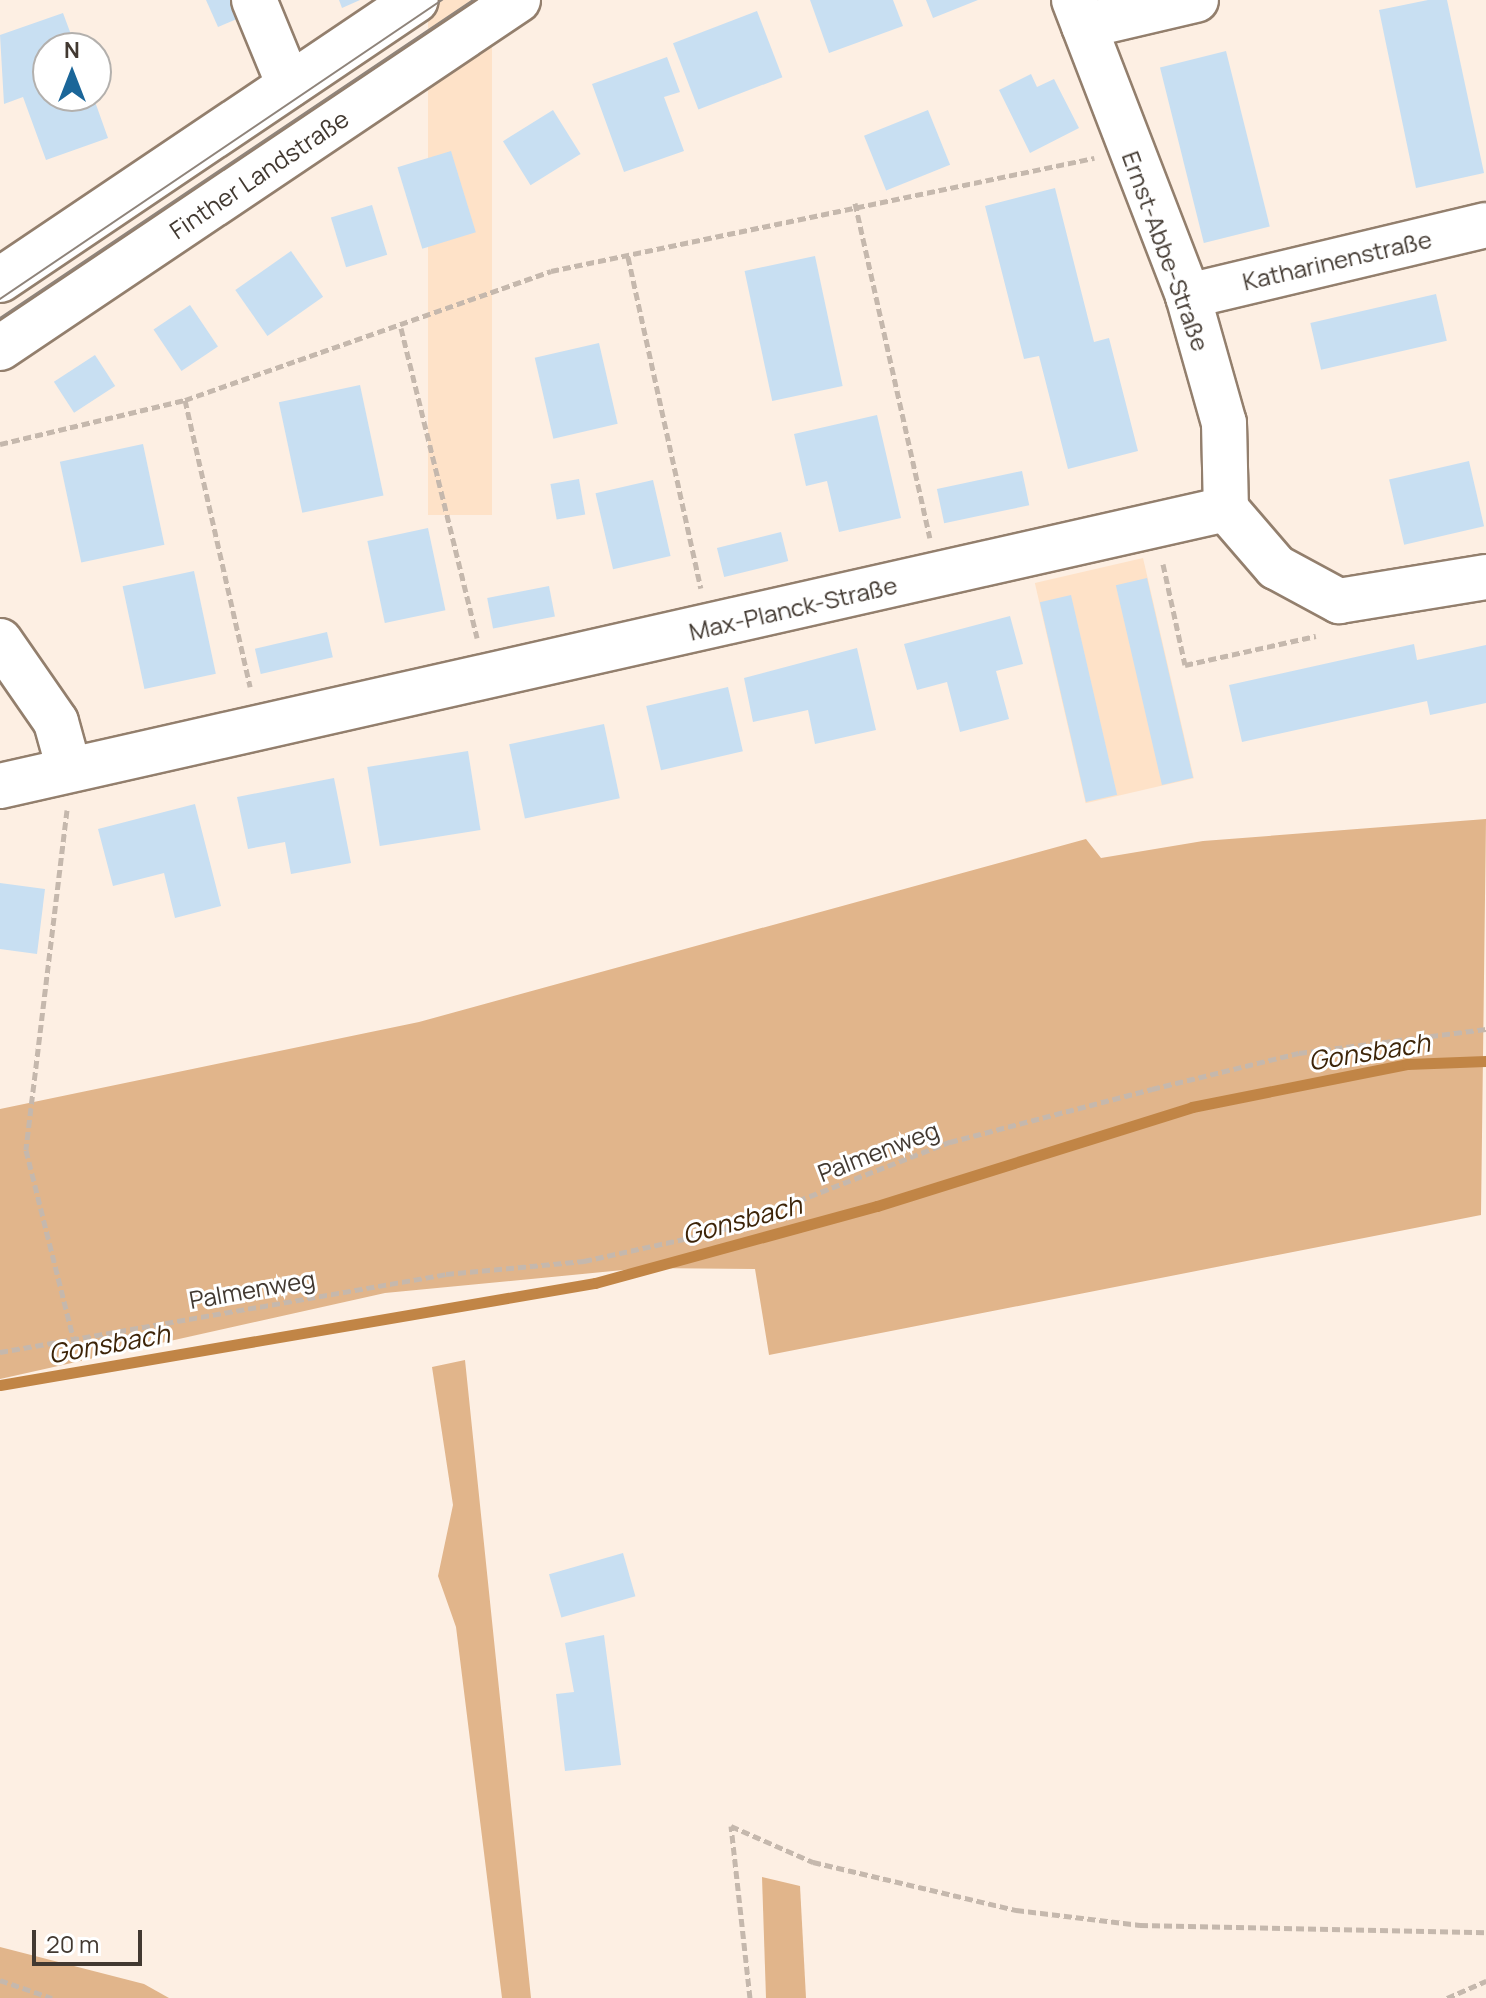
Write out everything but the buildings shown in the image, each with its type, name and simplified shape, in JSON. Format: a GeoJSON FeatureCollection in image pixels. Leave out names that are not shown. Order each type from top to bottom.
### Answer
{"type":"FeatureCollection","features":[{"type":"Feature","properties":{"kind":"street"},"geometry":{"type":"LineString","coordinates":[[254,0],[289,85]]}},
{"type":"Feature","properties":{"kind":"street"},"geometry":{"type":"LineString","coordinates":[[0,280],[416,0]]}},
{"type":"Feature","properties":{"kind":"street","name":"Finther Landstraße"},"geometry":{"type":"LineString","coordinates":[[0,348],[518,0]]}},
{"type":"Feature","properties":{"kind":"street"},"geometry":{"type":"LineString","coordinates":[[1079,13],[1196,0]]}},
{"type":"Feature","properties":{"kind":"street","name":"Ernst-Abbe-Straße"},"geometry":{"type":"LineString","coordinates":[[1079,13],[1188,296],[1224,423],[1226,509]]}},
{"type":"Feature","properties":{"kind":"street","name":"Katharinenstraße"},"geometry":{"type":"LineString","coordinates":[[1188,296],[1486,225]]}},
{"type":"Feature","properties":{"kind":"street"},"geometry":{"type":"LineString","coordinates":[[1226,509],[1276,567],[1339,601],[1486,577]]}},
{"type":"Feature","properties":{"kind":"street","name":"Max-Planck-Straße"},"geometry":{"type":"LineString","coordinates":[[0,786],[69,785],[259,727],[1226,509]]}},
{"type":"Feature","properties":{"kind":"street"},"geometry":{"type":"LineString","coordinates":[[0,641],[56,722],[69,785]]}},
{"type":"Feature","properties":{"kind":"path"},"geometry":{"type":"LineString","coordinates":[[0,444],[185,400],[401,328],[551,271],[628,257],[855,203],[1131,151]]}},
{"type":"Feature","properties":{"kind":"path"},"geometry":{"type":"LineString","coordinates":[[855,203],[938,576]]}},
{"type":"Feature","properties":{"kind":"path"},"geometry":{"type":"LineString","coordinates":[[628,257],[710,627]]}},
{"type":"Feature","properties":{"kind":"path"},"geometry":{"type":"LineString","coordinates":[[401,328],[486,676]]}},
{"type":"Feature","properties":{"kind":"path"},"geometry":{"type":"LineString","coordinates":[[185,400],[259,727]]}},
{"type":"Feature","properties":{"kind":"path"},"geometry":{"type":"LineString","coordinates":[[1152,527],[1185,665],[1324,634],[1339,601]]}},
{"type":"Feature","properties":{"kind":"path"},"geometry":{"type":"LineString","coordinates":[[69,785],[26,1150],[73,1337]]}},
{"type":"Feature","properties":{"kind":"path","name":"Palmenweg"},"geometry":{"type":"LineString","coordinates":[[0,1352],[446,1274],[584,1261],[720,1231],[950,1142],[1152,1089],[1299,1053],[1486,1029]]}},
{"type":"Feature","properties":{"kind":"path"},"geometry":{"type":"LineString","coordinates":[[750,1998],[731,1826],[813,1862],[1016,1910],[1140,1925],[1486,1932]]}},
{"type":"Feature","properties":{"kind":"path"},"geometry":{"type":"LineString","coordinates":[[0,1980],[52,1998]]}},
{"type":"Feature","properties":{"kind":"path"},"geometry":{"type":"LineString","coordinates":[[1447,1998],[1486,1981]]}},
{"type":"Feature","properties":{"kind":"shaded area"},"geometry":{"type":"Polygon","coordinates":[[[428,0],[492,0],[492,515],[428,515],[428,0]]]}},
{"type":"Feature","properties":{"kind":"shaded area"},"geometry":{"type":"Polygon","coordinates":[[[1143,558],[1194,778],[1086,803],[1035,583],[1143,558]]]}},
{"type":"Feature","properties":{"kind":"shaded area"},"geometry":{"type":"Polygon","coordinates":[[[1486,819],[1481,1215],[769,1355],[755,1269],[644,1268],[385,1293],[0,1379],[0,1109],[419,1022],[1086,839],[1101,858],[1203,841],[1486,819]]]}},
{"type":"Feature","properties":{"kind":"shaded area"},"geometry":{"type":"Polygon","coordinates":[[[465,1360],[531,1998],[502,1998],[456,1627],[438,1576],[453,1505],[432,1367],[465,1360]]]}},
{"type":"Feature","properties":{"kind":"shaded area"},"geometry":{"type":"Polygon","coordinates":[[[762,1877],[800,1886],[806,1998],[766,1998],[762,1877]]]}},
{"type":"Feature","properties":{"kind":"shaded area"},"geometry":{"type":"Polygon","coordinates":[[[0,1947],[144,1984],[169,1998],[0,1998],[0,1947]]]}},
{"type":"Feature","properties":{"kind":"waterway","name":"Gonsbach"},"geometry":{"type":"LineString","coordinates":[[0,1385],[595,1283],[877,1206],[1192,1107],[1407,1064],[1486,1061]]}},
{"type":"Feature","properties":{"kind":"tram line"},"geometry":{"type":"LineString","coordinates":[[0,299],[442,0]]}},
{"type":"Feature","properties":{"kind":"tram line"},"geometry":{"type":"LineString","coordinates":[[0,318],[473,0]]}}]}
